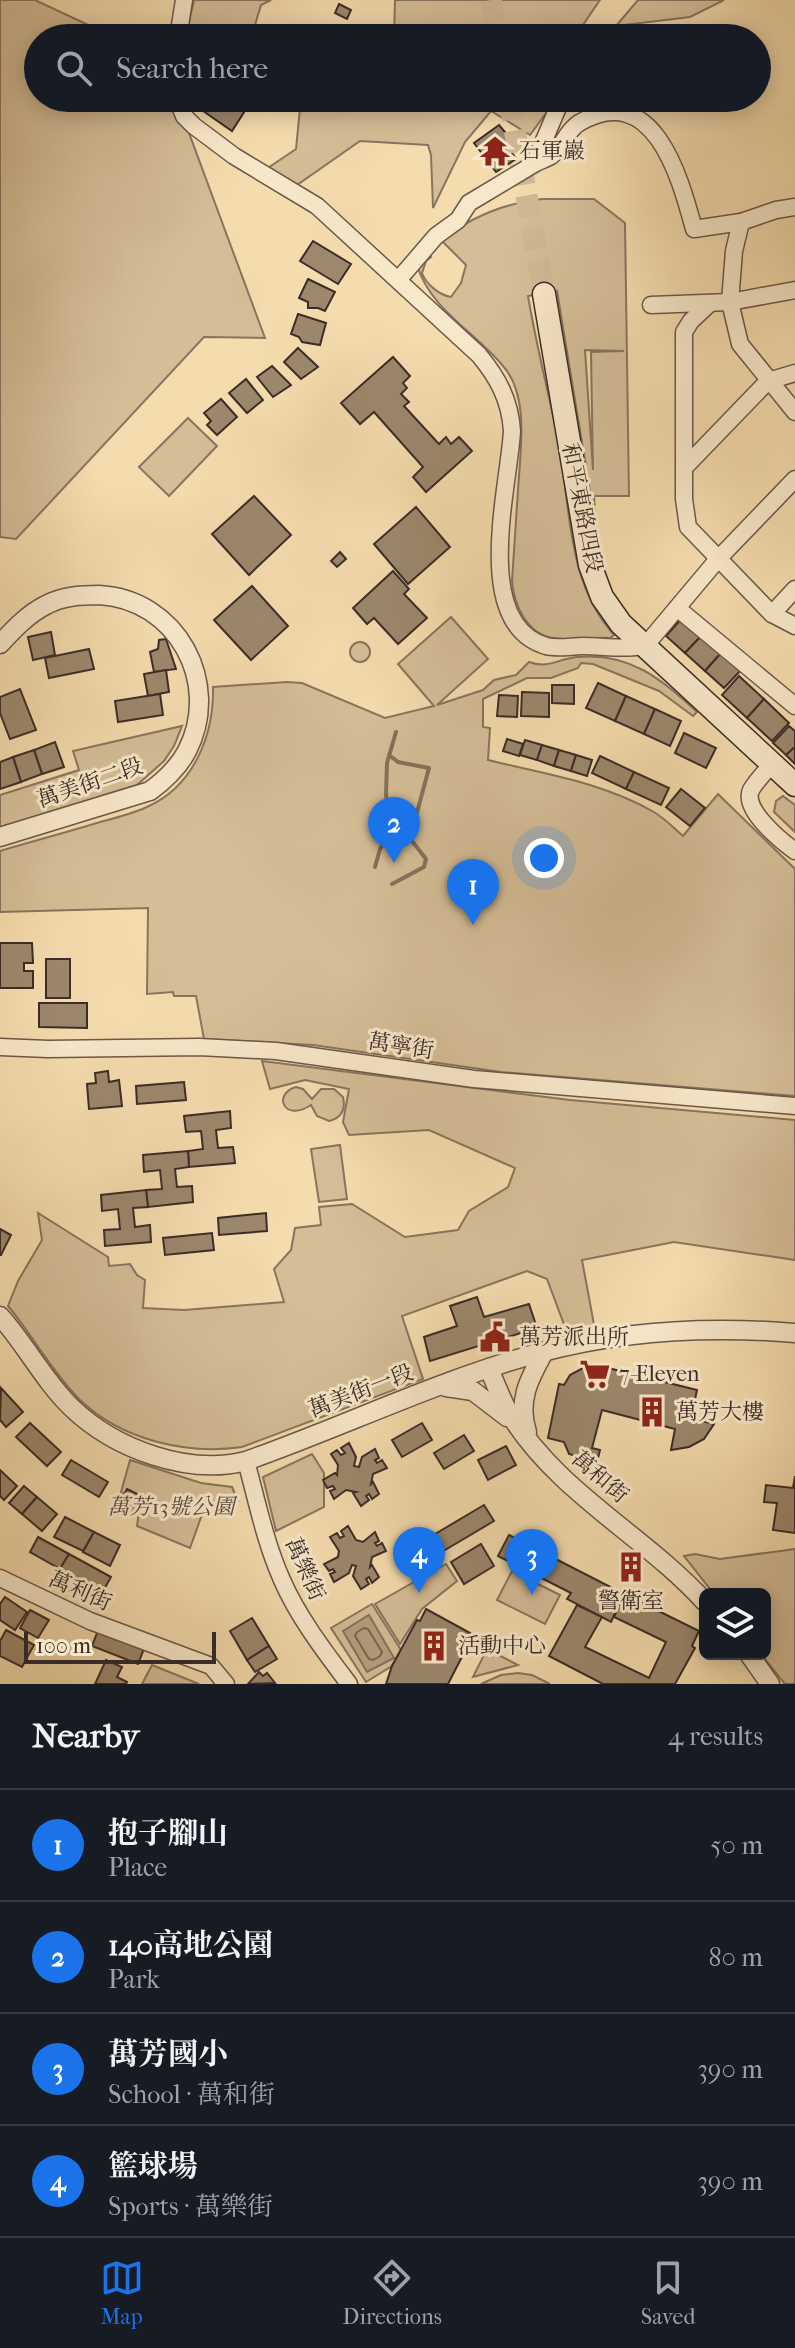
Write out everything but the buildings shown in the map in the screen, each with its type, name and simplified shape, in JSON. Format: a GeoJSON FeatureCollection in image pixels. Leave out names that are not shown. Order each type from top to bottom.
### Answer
{"type":"FeatureCollection","features":[{"type":"Feature","properties":{"kind":"main road","name":"和平東路四段"},"geometry":{"type":"LineString","coordinates":[[544,294],[590,565],[602,597],[616,618],[795,785]]}},
{"type":"Feature","properties":{"kind":"street"},"geometry":{"type":"LineString","coordinates":[[180,24],[184,0]]}},
{"type":"Feature","properties":{"kind":"street"},"geometry":{"type":"LineString","coordinates":[[182,112],[194,126],[234,156],[281,181],[317,206],[479,355],[499,382],[506,397],[512,431],[499,564],[502,592],[510,615],[525,634],[544,645],[628,649],[645,646],[718,559],[795,479]]}},
{"type":"Feature","properties":{"kind":"street"},"geometry":{"type":"LineString","coordinates":[[534,164],[556,112]]}},
{"type":"Feature","properties":{"kind":"street"},"geometry":{"type":"LineString","coordinates":[[399,279],[436,236],[458,220],[469,203],[553,155],[571,128],[583,120],[610,112],[628,114],[662,141],[678,172],[694,229],[741,222],[795,207]]}},
{"type":"Feature","properties":{"kind":"street"},"geometry":{"type":"LineString","coordinates":[[741,222],[734,251],[730,302],[740,344],[795,412]]}},
{"type":"Feature","properties":{"kind":"street"},"geometry":{"type":"LineString","coordinates":[[651,305],[730,302],[795,290]]}},
{"type":"Feature","properties":{"kind":"street"},"geometry":{"type":"LineString","coordinates":[[710,303],[684,332],[684,499],[688,527],[772,614],[795,626]]}},
{"type":"Feature","properties":{"kind":"street"},"geometry":{"type":"LineString","coordinates":[[685,467],[768,381],[795,373]]}},
{"type":"Feature","properties":{"kind":"street"},"geometry":{"type":"LineString","coordinates":[[772,614],[795,589]]}},
{"type":"Feature","properties":{"kind":"street","name":"萬美街二段"},"geometry":{"type":"LineString","coordinates":[[0,644],[33,612],[62,598],[95,595],[124,599],[154,612],[177,636],[194,665],[200,700],[198,718],[187,752],[171,773],[150,791],[0,837]]}},
{"type":"Feature","properties":{"kind":"street"},"geometry":{"type":"LineString","coordinates":[[677,608],[795,706]]}},
{"type":"Feature","properties":{"kind":"street"},"geometry":{"type":"LineString","coordinates":[[772,764],[751,791],[750,802],[760,818],[795,851]]}},
{"type":"Feature","properties":{"kind":"street","name":"萬寧街"},"geometry":{"type":"LineString","coordinates":[[0,1047],[199,1047],[276,1051],[474,1079],[795,1106]]}},
{"type":"Feature","properties":{"kind":"street","name":"萬美街一段"},"geometry":{"type":"LineString","coordinates":[[0,1316],[70,1407],[109,1435],[150,1453],[213,1467],[246,1461],[489,1368],[544,1352],[613,1338],[686,1329],[727,1328],[795,1333]]}},
{"type":"Feature","properties":{"kind":"street"},"geometry":{"type":"LineString","coordinates":[[530,1443],[523,1422],[523,1395],[544,1352]]}},
{"type":"Feature","properties":{"kind":"street","name":"萬和街"},"geometry":{"type":"LineString","coordinates":[[489,1368],[507,1411],[530,1443],[579,1494],[660,1558],[699,1596]]}},
{"type":"Feature","properties":{"kind":"street"},"geometry":{"type":"LineString","coordinates":[[436,1388],[473,1391],[517,1426]]}},
{"type":"Feature","properties":{"kind":"street","name":"萬樂街"},"geometry":{"type":"LineString","coordinates":[[246,1461],[272,1556],[283,1583],[297,1609],[349,1684]]}},
{"type":"Feature","properties":{"kind":"street","name":"萬利街"},"geometry":{"type":"LineString","coordinates":[[0,1578],[90,1621],[211,1666],[226,1684]]}},
{"type":"Feature","properties":{"kind":"street"},"geometry":{"type":"LineString","coordinates":[[753,1660],[770,1684]]}},
{"type":"Feature","properties":{"kind":"green space"},"geometry":{"type":"Polygon","coordinates":[[[0,0],[35,0],[86,24],[24,24],[24,112],[181,112],[265,338],[204,337],[16,539],[0,537],[0,0]]]}},
{"type":"Feature","properties":{"kind":"green space"},"geometry":{"type":"Polygon","coordinates":[[[194,0],[271,0],[261,5],[255,24],[188,24],[194,0]]]}},
{"type":"Feature","properties":{"kind":"green space"},"geometry":{"type":"Polygon","coordinates":[[[395,0],[600,0],[584,24],[394,24],[395,0]]]}},
{"type":"Feature","properties":{"kind":"green space"},"geometry":{"type":"Polygon","coordinates":[[[638,0],[724,0],[690,17],[618,24],[638,0]]]}},
{"type":"Feature","properties":{"kind":"green space"},"geometry":{"type":"Polygon","coordinates":[[[300,112],[490,112],[465,142],[433,208],[428,145],[360,141],[297,185],[268,168],[296,149],[300,112]]]}},
{"type":"Feature","properties":{"kind":"green space"},"geometry":{"type":"Polygon","coordinates":[[[493,112],[547,112],[530,135],[493,112]]]}},
{"type":"Feature","properties":{"kind":"green space"},"geometry":{"type":"Polygon","coordinates":[[[542,199],[594,199],[625,223],[629,496],[594,496],[596,527],[557,291],[528,296],[558,439],[573,542],[587,591],[598,614],[614,635],[610,638],[553,638],[536,631],[519,609],[512,581],[521,442],[517,393],[503,366],[432,295],[417,265],[427,254],[431,257],[426,261],[422,273],[424,277],[438,291],[451,297],[461,283],[466,265],[441,240],[488,213],[542,199]],[[585,350],[593,470],[591,352],[624,351],[585,350]]]}},
{"type":"Feature","properties":{"kind":"green space"},"geometry":{"type":"Polygon","coordinates":[[[188,418],[217,446],[169,496],[139,467],[188,418]]]}},
{"type":"Feature","properties":{"kind":"green space"},"geometry":{"type":"Polygon","coordinates":[[[451,617],[488,659],[437,705],[483,690],[494,680],[516,675],[529,662],[548,664],[570,658],[596,657],[613,659],[643,670],[697,712],[693,716],[659,691],[593,664],[581,663],[578,668],[551,678],[527,678],[483,699],[483,727],[490,728],[488,760],[614,793],[654,812],[683,836],[718,794],[795,869],[795,1096],[501,1072],[313,1045],[204,1039],[196,996],[174,996],[173,992],[147,994],[148,908],[0,912],[0,851],[135,812],[165,797],[178,785],[198,757],[205,740],[210,723],[213,687],[302,683],[385,718],[434,706],[398,664],[451,617]]]}},
{"type":"Feature","properties":{"kind":"green space"},"geometry":{"type":"Polygon","coordinates":[[[360,642],[367,645],[370,652],[367,659],[360,662],[353,659],[350,652],[353,645],[360,642]]]}},
{"type":"Feature","properties":{"kind":"green space"},"geometry":{"type":"Polygon","coordinates":[[[182,726],[164,761],[137,785],[0,827],[0,795],[79,770],[73,751],[182,726]]]}},
{"type":"Feature","properties":{"kind":"green space"},"geometry":{"type":"Polygon","coordinates":[[[783,796],[795,805],[795,832],[774,812],[776,801],[783,796]]]}},
{"type":"Feature","properties":{"kind":"green space"},"geometry":{"type":"Polygon","coordinates":[[[262,1061],[570,1100],[795,1120],[795,1260],[674,1242],[582,1260],[595,1330],[568,1335],[547,1279],[527,1271],[402,1316],[423,1379],[242,1447],[199,1449],[135,1435],[97,1414],[80,1400],[60,1378],[8,1306],[18,1281],[42,1240],[38,1213],[108,1257],[109,1266],[130,1264],[137,1275],[145,1280],[143,1308],[184,1310],[284,1302],[274,1269],[291,1250],[295,1228],[321,1225],[319,1207],[352,1204],[405,1237],[458,1230],[469,1211],[508,1187],[515,1168],[429,1130],[349,1135],[343,1122],[349,1089],[305,1080],[270,1089],[262,1061]]]}},
{"type":"Feature","properties":{"kind":"green space"},"geometry":{"type":"Polygon","coordinates":[[[296,1087],[303,1089],[312,1099],[321,1089],[334,1089],[343,1097],[342,1113],[329,1121],[317,1116],[311,1105],[302,1110],[288,1109],[284,1105],[284,1095],[296,1087]]]}},
{"type":"Feature","properties":{"kind":"green space"},"geometry":{"type":"Polygon","coordinates":[[[340,1145],[347,1199],[319,1202],[311,1149],[340,1145]]]}},
{"type":"Feature","properties":{"kind":"green space"},"geometry":{"type":"Polygon","coordinates":[[[312,1454],[324,1473],[324,1507],[276,1531],[263,1477],[312,1454]]]}},
{"type":"Feature","properties":{"kind":"green space","name":"萬芳13號公園"},"geometry":{"type":"Polygon","coordinates":[[[130,1460],[201,1483],[232,1487],[238,1501],[204,1509],[190,1548],[137,1526],[140,1505],[121,1492],[130,1460]]]}},
{"type":"Feature","properties":{"kind":"green space"},"geometry":{"type":"Polygon","coordinates":[[[795,1549],[795,1684],[785,1684],[766,1660],[771,1660],[771,1588],[709,1588],[684,1556],[695,1554],[720,1559],[795,1549]]]}},
{"type":"Feature","properties":{"kind":"green space"},"geometry":{"type":"Polygon","coordinates":[[[446,1564],[457,1581],[422,1609],[400,1644],[375,1604],[446,1564]]]}},
{"type":"Feature","properties":{"kind":"green space"},"geometry":{"type":"Polygon","coordinates":[[[512,1571],[560,1595],[545,1624],[497,1600],[512,1571]]]}},
{"type":"Feature","properties":{"kind":"green space"},"geometry":{"type":"Polygon","coordinates":[[[372,1604],[401,1650],[392,1666],[366,1682],[331,1628],[372,1604]]]}},
{"type":"Feature","properties":{"kind":"green space"},"geometry":{"type":"Polygon","coordinates":[[[487,1649],[518,1665],[473,1677],[487,1649]]]}},
{"type":"Feature","properties":{"kind":"green space"},"geometry":{"type":"Polygon","coordinates":[[[152,1665],[199,1684],[142,1684],[152,1665]]]}},
{"type":"Feature","properties":{"kind":"green space"},"geometry":{"type":"Polygon","coordinates":[[[501,1675],[532,1675],[550,1684],[481,1684],[501,1675]]]}},
{"type":"Feature","properties":{"kind":"water"},"geometry":{"type":"Polygon","coordinates":[[[369,1615],[394,1658],[367,1672],[343,1631],[369,1615]]]}},
{"type":"Feature","properties":{"kind":"waterway"},"geometry":{"type":"LineString","coordinates":[[389,755],[398,762],[429,768],[415,820],[400,831],[391,829],[386,795],[387,763],[396,732]]}},
{"type":"Feature","properties":{"kind":"waterway"},"geometry":{"type":"LineString","coordinates":[[392,884],[424,867],[426,859],[412,841],[411,824]]}},
{"type":"Feature","properties":{"kind":"waterway"},"geometry":{"type":"LineString","coordinates":[[375,867],[391,829]]}},
{"type":"Feature","properties":{"kind":"tunnel"},"geometry":{"type":"LineString","coordinates":[[491,0],[495,24]]}},
{"type":"Feature","properties":{"kind":"tunnel"},"geometry":{"type":"LineString","coordinates":[[512,112],[544,294]]}},
{"type":"Feature","properties":{"kind":"place","name":"石軍巖"},"geometry":{"type":"Point","coordinates":[495,151]}},
{"type":"Feature","properties":{"kind":"place","name":"140高地公園"},"geometry":{"type":"Point","coordinates":[394,863]}},
{"type":"Feature","properties":{"kind":"place","name":"抱子腳山"},"geometry":{"type":"Point","coordinates":[473,925]}},
{"type":"Feature","properties":{"kind":"place","name":"萬芳派出所"},"geometry":{"type":"Point","coordinates":[495,1337]}},
{"type":"Feature","properties":{"kind":"place","name":"7-Eleven"},"geometry":{"type":"Point","coordinates":[595,1374]}},
{"type":"Feature","properties":{"kind":"place","name":"萬芳大樓"},"geometry":{"type":"Point","coordinates":[652,1412]}},
{"type":"Feature","properties":{"kind":"place","name":"警衛室"},"geometry":{"type":"Point","coordinates":[631,1567]}},
{"type":"Feature","properties":{"kind":"place","name":"籃球場"},"geometry":{"type":"Point","coordinates":[419,1593]}},
{"type":"Feature","properties":{"kind":"place","name":"萬芳國小"},"geometry":{"type":"Point","coordinates":[532,1595]}},
{"type":"Feature","properties":{"kind":"place","name":"活動中心"},"geometry":{"type":"Point","coordinates":[434,1646]}}]}
